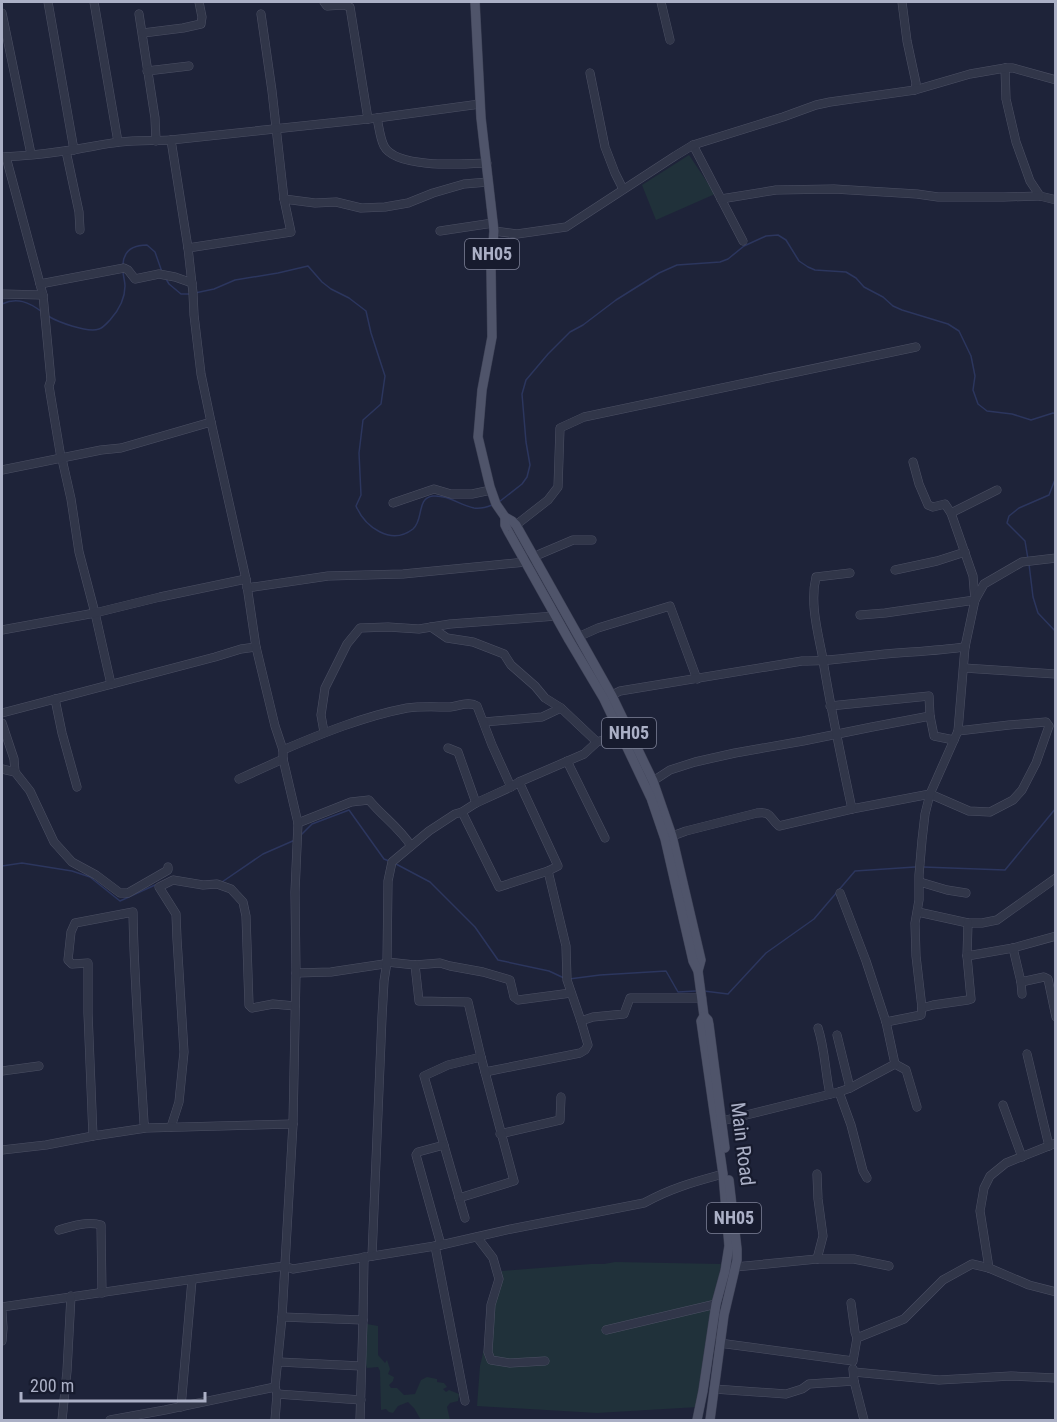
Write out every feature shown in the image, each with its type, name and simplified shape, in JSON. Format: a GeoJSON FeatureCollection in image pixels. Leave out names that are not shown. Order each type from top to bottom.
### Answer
{"type":"FeatureCollection","features":[{"type":"Feature","properties":{"kind":"main road","name":"NH05"},"geometry":{"type":"LineString","coordinates":[[475,2],[480,104],[493,227],[492,337],[482,390],[478,437],[491,490],[500,512],[516,525],[556,616],[608,697],[621,734],[668,837]]}},
{"type":"Feature","properties":{"kind":"main road","name":"NH05"},"geometry":{"type":"LineString","coordinates":[[505,517],[505,525],[578,637],[653,782],[668,837],[693,961],[699,975],[704,1016],[701,1021],[723,1174],[729,1246],[716,1304],[697,1420]]}},
{"type":"Feature","properties":{"kind":"main road","name":"Main Road"},"geometry":{"type":"LineString","coordinates":[[704,1016],[709,1025],[737,1250],[719,1343],[710,1420]]}},
{"type":"Feature","properties":{"kind":"street"},"geometry":{"type":"LineString","coordinates":[[48,2],[80,230]]}},
{"type":"Feature","properties":{"kind":"street"},"geometry":{"type":"LineString","coordinates":[[94,2],[118,142]]}},
{"type":"Feature","properties":{"kind":"street"},"geometry":{"type":"LineString","coordinates":[[143,33],[201,24],[199,2]]}},
{"type":"Feature","properties":{"kind":"street"},"geometry":{"type":"LineString","coordinates":[[324,2],[327,6],[350,7],[368,119]]}},
{"type":"Feature","properties":{"kind":"street"},"geometry":{"type":"LineString","coordinates":[[661,2],[670,40]]}},
{"type":"Feature","properties":{"kind":"street"},"geometry":{"type":"LineString","coordinates":[[902,2],[906,41],[916,83],[915,90]]}},
{"type":"Feature","properties":{"kind":"street"},"geometry":{"type":"LineString","coordinates":[[2,12],[31,154]]}},
{"type":"Feature","properties":{"kind":"street"},"geometry":{"type":"LineString","coordinates":[[139,14],[155,118],[156,141]]}},
{"type":"Feature","properties":{"kind":"street"},"geometry":{"type":"LineString","coordinates":[[188,248],[291,232],[261,14]]}},
{"type":"Feature","properties":{"kind":"street"},"geometry":{"type":"LineString","coordinates":[[147,71],[189,66]]}},
{"type":"Feature","properties":{"kind":"street"},"geometry":{"type":"LineString","coordinates":[[1005,68],[1006,99],[1016,142],[1030,181],[1040,195]]}},
{"type":"Feature","properties":{"kind":"street"},"geometry":{"type":"LineString","coordinates":[[440,231],[493,227],[517,234],[566,227],[693,145],[816,105],[915,90],[970,74],[1005,68],[1013,68],[1056,80]]}},
{"type":"Feature","properties":{"kind":"street"},"geometry":{"type":"LineString","coordinates":[[590,73],[605,147],[624,189]]}},
{"type":"Feature","properties":{"kind":"street"},"geometry":{"type":"LineString","coordinates":[[111,684],[79,552],[71,499],[61,458],[49,386],[51,380],[43,295],[4,157],[15,158],[118,142],[171,140],[377,118],[480,104]]}},
{"type":"Feature","properties":{"kind":"street"},"geometry":{"type":"LineString","coordinates":[[377,118],[384,147],[395,156],[443,165],[486,163]]}},
{"type":"Feature","properties":{"kind":"street"},"geometry":{"type":"LineString","coordinates":[[171,140],[188,248],[201,374],[246,583],[256,647],[283,750],[283,759],[298,823],[292,1124],[275,1420]]}},
{"type":"Feature","properties":{"kind":"street"},"geometry":{"type":"LineString","coordinates":[[693,145],[743,241]]}},
{"type":"Feature","properties":{"kind":"street"},"geometry":{"type":"LineString","coordinates":[[285,199],[315,203],[336,202],[361,208],[385,207],[408,203],[464,184],[488,182]]}},
{"type":"Feature","properties":{"kind":"street"},"geometry":{"type":"LineString","coordinates":[[721,199],[776,190],[834,189],[938,197],[1040,195],[1056,200]]}},
{"type":"Feature","properties":{"kind":"street"},"geometry":{"type":"LineString","coordinates":[[40,284],[124,268],[135,279],[159,274],[176,277],[192,284]]}},
{"type":"Feature","properties":{"kind":"street"},"geometry":{"type":"LineString","coordinates":[[2,294],[43,295]]}},
{"type":"Feature","properties":{"kind":"street"},"geometry":{"type":"LineString","coordinates":[[516,525],[548,500],[558,487],[560,428],[584,417],[916,347]]}},
{"type":"Feature","properties":{"kind":"street"},"geometry":{"type":"LineString","coordinates":[[2,470],[121,448],[211,422]]}},
{"type":"Feature","properties":{"kind":"street"},"geometry":{"type":"LineString","coordinates":[[886,1023],[921,1016],[915,923],[918,912],[925,814],[930,794],[958,731],[965,647],[975,600],[973,576],[951,513],[945,504],[933,507],[928,505],[913,462]]}},
{"type":"Feature","properties":{"kind":"street"},"geometry":{"type":"LineString","coordinates":[[393,503],[434,489],[451,494],[472,494],[491,490]]}},
{"type":"Feature","properties":{"kind":"street"},"geometry":{"type":"LineString","coordinates":[[951,513],[997,490]]}},
{"type":"Feature","properties":{"kind":"street"},"geometry":{"type":"LineString","coordinates":[[2,630],[95,613],[160,597],[246,583],[328,576],[403,574],[530,561],[540,554],[573,540],[592,540]]}},
{"type":"Feature","properties":{"kind":"street"},"geometry":{"type":"LineString","coordinates":[[895,570],[937,561],[964,552]]}},
{"type":"Feature","properties":{"kind":"street"},"geometry":{"type":"LineString","coordinates":[[975,600],[984,584],[1022,562],[1052,558]]}},
{"type":"Feature","properties":{"kind":"street"},"geometry":{"type":"LineString","coordinates":[[850,573],[816,576],[813,603],[830,706],[852,809]]}},
{"type":"Feature","properties":{"kind":"street"},"geometry":{"type":"LineString","coordinates":[[860,615],[975,600]]}},
{"type":"Feature","properties":{"kind":"street"},"geometry":{"type":"LineString","coordinates":[[578,637],[598,627],[670,606],[697,679]]}},
{"type":"Feature","properties":{"kind":"street"},"geometry":{"type":"LineString","coordinates":[[324,732],[321,715],[324,688],[347,644],[360,628],[419,629],[450,624],[556,616]]}},
{"type":"Feature","properties":{"kind":"street"},"geometry":{"type":"LineString","coordinates":[[431,627],[447,638],[472,642],[504,654],[511,665],[535,686],[544,698],[561,708],[597,742]]}},
{"type":"Feature","properties":{"kind":"street"},"geometry":{"type":"LineString","coordinates":[[2,713],[241,649],[256,647]]}},
{"type":"Feature","properties":{"kind":"street"},"geometry":{"type":"LineString","coordinates":[[608,697],[621,691],[802,661],[823,662],[965,647]]}},
{"type":"Feature","properties":{"kind":"street"},"geometry":{"type":"LineString","coordinates":[[964,668],[1056,674]]}},
{"type":"Feature","properties":{"kind":"street"},"geometry":{"type":"LineString","coordinates":[[830,706],[929,696],[934,736],[954,740]]}},
{"type":"Feature","properties":{"kind":"street"},"geometry":{"type":"LineString","coordinates":[[55,699],[77,787]]}},
{"type":"Feature","properties":{"kind":"street"},"geometry":{"type":"LineString","coordinates":[[283,750],[324,732],[383,714],[410,708],[453,707],[472,703],[477,706],[511,787]]}},
{"type":"Feature","properties":{"kind":"street"},"geometry":{"type":"LineString","coordinates":[[484,723],[542,717],[561,708]]}},
{"type":"Feature","properties":{"kind":"street"},"geometry":{"type":"LineString","coordinates":[[653,782],[670,770],[695,762],[930,716]]}},
{"type":"Feature","properties":{"kind":"street"},"geometry":{"type":"LineString","coordinates":[[668,837],[757,813],[765,812],[779,826],[930,794],[969,811],[990,812],[1013,800],[1022,790],[1049,726],[1046,722],[958,731]]}},
{"type":"Feature","properties":{"kind":"street"},"geometry":{"type":"LineString","coordinates":[[2,723],[14,759],[15,772]]}},
{"type":"Feature","properties":{"kind":"street"},"geometry":{"type":"LineString","coordinates":[[360,1420],[363,1320],[387,962],[388,881],[392,862],[455,814],[519,782],[584,754],[597,742],[621,734]]}},
{"type":"Feature","properties":{"kind":"street"},"geometry":{"type":"LineString","coordinates":[[448,748],[458,752],[476,803]]}},
{"type":"Feature","properties":{"kind":"street"},"geometry":{"type":"LineString","coordinates":[[239,779],[283,759]]}},
{"type":"Feature","properties":{"kind":"street"},"geometry":{"type":"LineString","coordinates":[[567,761],[605,838]]}},
{"type":"Feature","properties":{"kind":"street"},"geometry":{"type":"LineString","coordinates":[[2,769],[15,772],[30,791],[54,842],[72,862],[120,892],[128,893],[168,870],[168,867]]}},
{"type":"Feature","properties":{"kind":"street"},"geometry":{"type":"LineString","coordinates":[[462,812],[499,886],[558,866],[519,782]]}},
{"type":"Feature","properties":{"kind":"street"},"geometry":{"type":"LineString","coordinates":[[298,823],[351,802],[369,800],[379,813],[404,834],[411,846]]}},
{"type":"Feature","properties":{"kind":"street"},"geometry":{"type":"LineString","coordinates":[[485,1072],[580,1053],[588,1045],[567,980],[566,946],[548,871]]}},
{"type":"Feature","properties":{"kind":"street"},"geometry":{"type":"LineString","coordinates":[[918,912],[968,923],[997,920],[1056,878]]}},
{"type":"Feature","properties":{"kind":"street"},"geometry":{"type":"LineString","coordinates":[[171,1127],[179,1102],[184,1052],[176,914],[159,887],[173,880],[203,885],[217,884],[231,889],[243,902],[246,916],[249,1005],[252,1008],[273,1004],[295,1006]]}},
{"type":"Feature","properties":{"kind":"street"},"geometry":{"type":"LineString","coordinates":[[920,882],[947,890],[966,892]]}},
{"type":"Feature","properties":{"kind":"street"},"geometry":{"type":"LineString","coordinates":[[840,893],[866,961],[886,1023],[895,1064],[906,1070],[917,1107]]}},
{"type":"Feature","properties":{"kind":"street"},"geometry":{"type":"LineString","coordinates":[[93,1136],[88,963],[72,964],[68,960],[71,932],[75,923],[133,912],[134,964],[146,1128]]}},
{"type":"Feature","properties":{"kind":"street"},"geometry":{"type":"LineString","coordinates":[[922,1008],[971,999],[967,956],[968,923]]}},
{"type":"Feature","properties":{"kind":"street"},"geometry":{"type":"LineString","coordinates":[[967,956],[1013,948],[1056,936]]}},
{"type":"Feature","properties":{"kind":"street"},"geometry":{"type":"LineString","coordinates":[[1013,948],[1022,994]]}},
{"type":"Feature","properties":{"kind":"street"},"geometry":{"type":"LineString","coordinates":[[296,973],[332,972],[387,962],[415,965],[440,963],[510,980],[514,997],[518,1000],[572,993]]}},
{"type":"Feature","properties":{"kind":"street"},"geometry":{"type":"LineString","coordinates":[[415,965],[419,1001],[468,1002],[500,1134],[514,1181],[459,1198]]}},
{"type":"Feature","properties":{"kind":"street"},"geometry":{"type":"LineString","coordinates":[[1021,982],[1044,977],[1048,979],[1056,1017]]}},
{"type":"Feature","properties":{"kind":"street"},"geometry":{"type":"LineString","coordinates":[[581,1021],[593,1017],[624,1014],[630,998],[701,996]]}},
{"type":"Feature","properties":{"kind":"street"},"geometry":{"type":"LineString","coordinates":[[818,1028],[830,1094]]}},
{"type":"Feature","properties":{"kind":"street"},"geometry":{"type":"LineString","coordinates":[[837,1035],[850,1088]]}},
{"type":"Feature","properties":{"kind":"street"},"geometry":{"type":"LineString","coordinates":[[989,1268],[980,1210],[984,1188],[990,1176],[1006,1163],[1052,1144],[1027,1054]]}},
{"type":"Feature","properties":{"kind":"street"},"geometry":{"type":"LineString","coordinates":[[465,1218],[424,1076],[448,1065],[481,1057]]}},
{"type":"Feature","properties":{"kind":"street"},"geometry":{"type":"LineString","coordinates":[[722,1121],[839,1092],[895,1064]]}},
{"type":"Feature","properties":{"kind":"street"},"geometry":{"type":"LineString","coordinates":[[2,1071],[39,1066]]}},
{"type":"Feature","properties":{"kind":"street"},"geometry":{"type":"LineString","coordinates":[[839,1092],[867,1178]]}},
{"type":"Feature","properties":{"kind":"street"},"geometry":{"type":"LineString","coordinates":[[500,1134],[560,1120],[561,1098]]}},
{"type":"Feature","properties":{"kind":"street"},"geometry":{"type":"LineString","coordinates":[[1003,1105],[1022,1157]]}},
{"type":"Feature","properties":{"kind":"street"},"geometry":{"type":"LineString","coordinates":[[2,1150],[146,1128],[292,1124]]}},
{"type":"Feature","properties":{"kind":"street"},"geometry":{"type":"LineString","coordinates":[[444,1145],[418,1152],[416,1155],[438,1246],[465,1401]]}},
{"type":"Feature","properties":{"kind":"street"},"geometry":{"type":"LineString","coordinates":[[2,1307],[284,1266],[293,1269],[438,1246],[644,1203],[677,1186],[723,1174]]}},
{"type":"Feature","properties":{"kind":"street"},"geometry":{"type":"LineString","coordinates":[[817,1174],[823,1236],[817,1259]]}},
{"type":"Feature","properties":{"kind":"street"},"geometry":{"type":"LineString","coordinates":[[59,1230],[97,1223],[101,1225],[102,1293]]}},
{"type":"Feature","properties":{"kind":"street"},"geometry":{"type":"LineString","coordinates":[[477,1237],[493,1258],[499,1279],[491,1305],[488,1352],[491,1360],[510,1363],[545,1361]]}},
{"type":"Feature","properties":{"kind":"street"},"geometry":{"type":"LineString","coordinates":[[735,1267],[817,1259],[854,1259],[888,1266]]}},
{"type":"Feature","properties":{"kind":"street"},"geometry":{"type":"LineString","coordinates":[[857,1338],[904,1319],[943,1280],[972,1264],[989,1268],[1029,1285],[1056,1292]]}},
{"type":"Feature","properties":{"kind":"street"},"geometry":{"type":"LineString","coordinates":[[181,1407],[192,1280]]}},
{"type":"Feature","properties":{"kind":"street"},"geometry":{"type":"LineString","coordinates":[[62,1420],[67,1371],[70,1296]]}},
{"type":"Feature","properties":{"kind":"street"},"geometry":{"type":"LineString","coordinates":[[606,1330],[716,1304]]}},
{"type":"Feature","properties":{"kind":"street"},"geometry":{"type":"LineString","coordinates":[[851,1304],[857,1338],[853,1361],[854,1382],[864,1420]]}},
{"type":"Feature","properties":{"kind":"street"},"geometry":{"type":"LineString","coordinates":[[2,1312],[2,1341]]}},
{"type":"Feature","properties":{"kind":"street"},"geometry":{"type":"LineString","coordinates":[[282,1317],[363,1320]]}},
{"type":"Feature","properties":{"kind":"street"},"geometry":{"type":"LineString","coordinates":[[719,1343],[853,1361]]}},
{"type":"Feature","properties":{"kind":"street"},"geometry":{"type":"LineString","coordinates":[[279,1362],[361,1366]]}},
{"type":"Feature","properties":{"kind":"street"},"geometry":{"type":"LineString","coordinates":[[854,1372],[939,1380],[1011,1376],[1056,1378]]}},
{"type":"Feature","properties":{"kind":"street"},"geometry":{"type":"LineString","coordinates":[[714,1389],[786,1394],[809,1384],[854,1382]]}},
{"type":"Feature","properties":{"kind":"street"},"geometry":{"type":"LineString","coordinates":[[111,1420],[276,1390],[361,1400]]}},
{"type":"Feature","properties":{"kind":"shaded area"},"geometry":{"type":"Polygon","coordinates":[[[689,155],[715,194],[656,220],[642,185],[689,155]]]}},
{"type":"Feature","properties":{"kind":"shaded area"},"geometry":{"type":"Polygon","coordinates":[[[615,1262],[721,1264],[698,1407],[597,1413],[477,1406],[480,1366],[502,1271],[615,1262]]]}},
{"type":"Feature","properties":{"kind":"shaded area"},"geometry":{"type":"Polygon","coordinates":[[[367,1324],[378,1326],[378,1355],[385,1363],[387,1360],[390,1369],[388,1374],[394,1377],[389,1385],[391,1388],[397,1388],[404,1395],[415,1394],[421,1380],[427,1377],[444,1383],[447,1387],[443,1389],[446,1392],[449,1390],[459,1394],[458,1401],[450,1403],[447,1407],[450,1420],[421,1420],[408,1402],[398,1406],[393,1413],[386,1409],[381,1410],[380,1371],[378,1367],[367,1368],[365,1361],[367,1324]]]}},
{"type":"Feature","properties":{"kind":"waterway"},"geometry":{"type":"LineString","coordinates":[[499,502],[522,484],[527,477],[530,465],[522,394],[526,380],[570,332],[659,273],[677,265],[720,262],[728,259],[744,246],[766,236],[778,235],[786,240],[799,261],[808,267],[815,270],[846,272],[893,306],[948,324],[959,331],[971,356],[975,376],[973,390],[978,404],[987,411],[1012,414],[1031,420],[1056,414]]}},
{"type":"Feature","properties":{"kind":"waterway"},"geometry":{"type":"LineString","coordinates":[[123,264],[125,255],[130,249],[147,245],[155,252],[162,272]]}},
{"type":"Feature","properties":{"kind":"waterway"},"geometry":{"type":"LineString","coordinates":[[195,293],[214,289],[235,280],[308,266],[331,289],[349,298],[366,311],[385,376],[381,404],[363,420],[359,453],[361,495],[356,506],[360,514],[380,532],[396,536],[413,529],[424,501],[433,496],[444,497],[474,508],[492,505]]}},
{"type":"Feature","properties":{"kind":"waterway"},"geometry":{"type":"LineString","coordinates":[[48,316],[80,328],[94,330],[102,328],[123,300],[125,291],[123,271]]}},
{"type":"Feature","properties":{"kind":"waterway"},"geometry":{"type":"LineString","coordinates":[[166,279],[181,294],[190,294]]}},
{"type":"Feature","properties":{"kind":"waterway"},"geometry":{"type":"LineString","coordinates":[[2,304],[13,301],[23,302],[42,312]]}},
{"type":"Feature","properties":{"kind":"waterway"},"geometry":{"type":"LineString","coordinates":[[1028,559],[1025,541],[1007,523],[1009,516],[1019,508],[1049,495],[1056,477]]}},
{"type":"Feature","properties":{"kind":"waterway"},"geometry":{"type":"LineString","coordinates":[[1029,564],[1033,597],[1038,613],[1056,632]]}},
{"type":"Feature","properties":{"kind":"waterway"},"geometry":{"type":"LineString","coordinates":[[923,867],[1005,870],[1056,808]]}},
{"type":"Feature","properties":{"kind":"waterway"},"geometry":{"type":"LineString","coordinates":[[301,835],[312,824],[349,810],[384,859],[389,861]]}},
{"type":"Feature","properties":{"kind":"waterway"},"geometry":{"type":"LineString","coordinates":[[222,882],[263,854],[295,840]]}},
{"type":"Feature","properties":{"kind":"waterway"},"geometry":{"type":"LineString","coordinates":[[2,866],[22,863],[72,871],[90,877],[120,901],[155,885]]}},
{"type":"Feature","properties":{"kind":"waterway"},"geometry":{"type":"LineString","coordinates":[[396,864],[430,882],[475,927],[498,960],[549,971],[564,978]]}},
{"type":"Feature","properties":{"kind":"waterway"},"geometry":{"type":"LineString","coordinates":[[704,991],[728,994],[766,953],[814,919],[855,871],[915,867]]}},
{"type":"Feature","properties":{"kind":"waterway"},"geometry":{"type":"LineString","coordinates":[[569,979],[666,971],[678,992],[696,991]]}}]}
